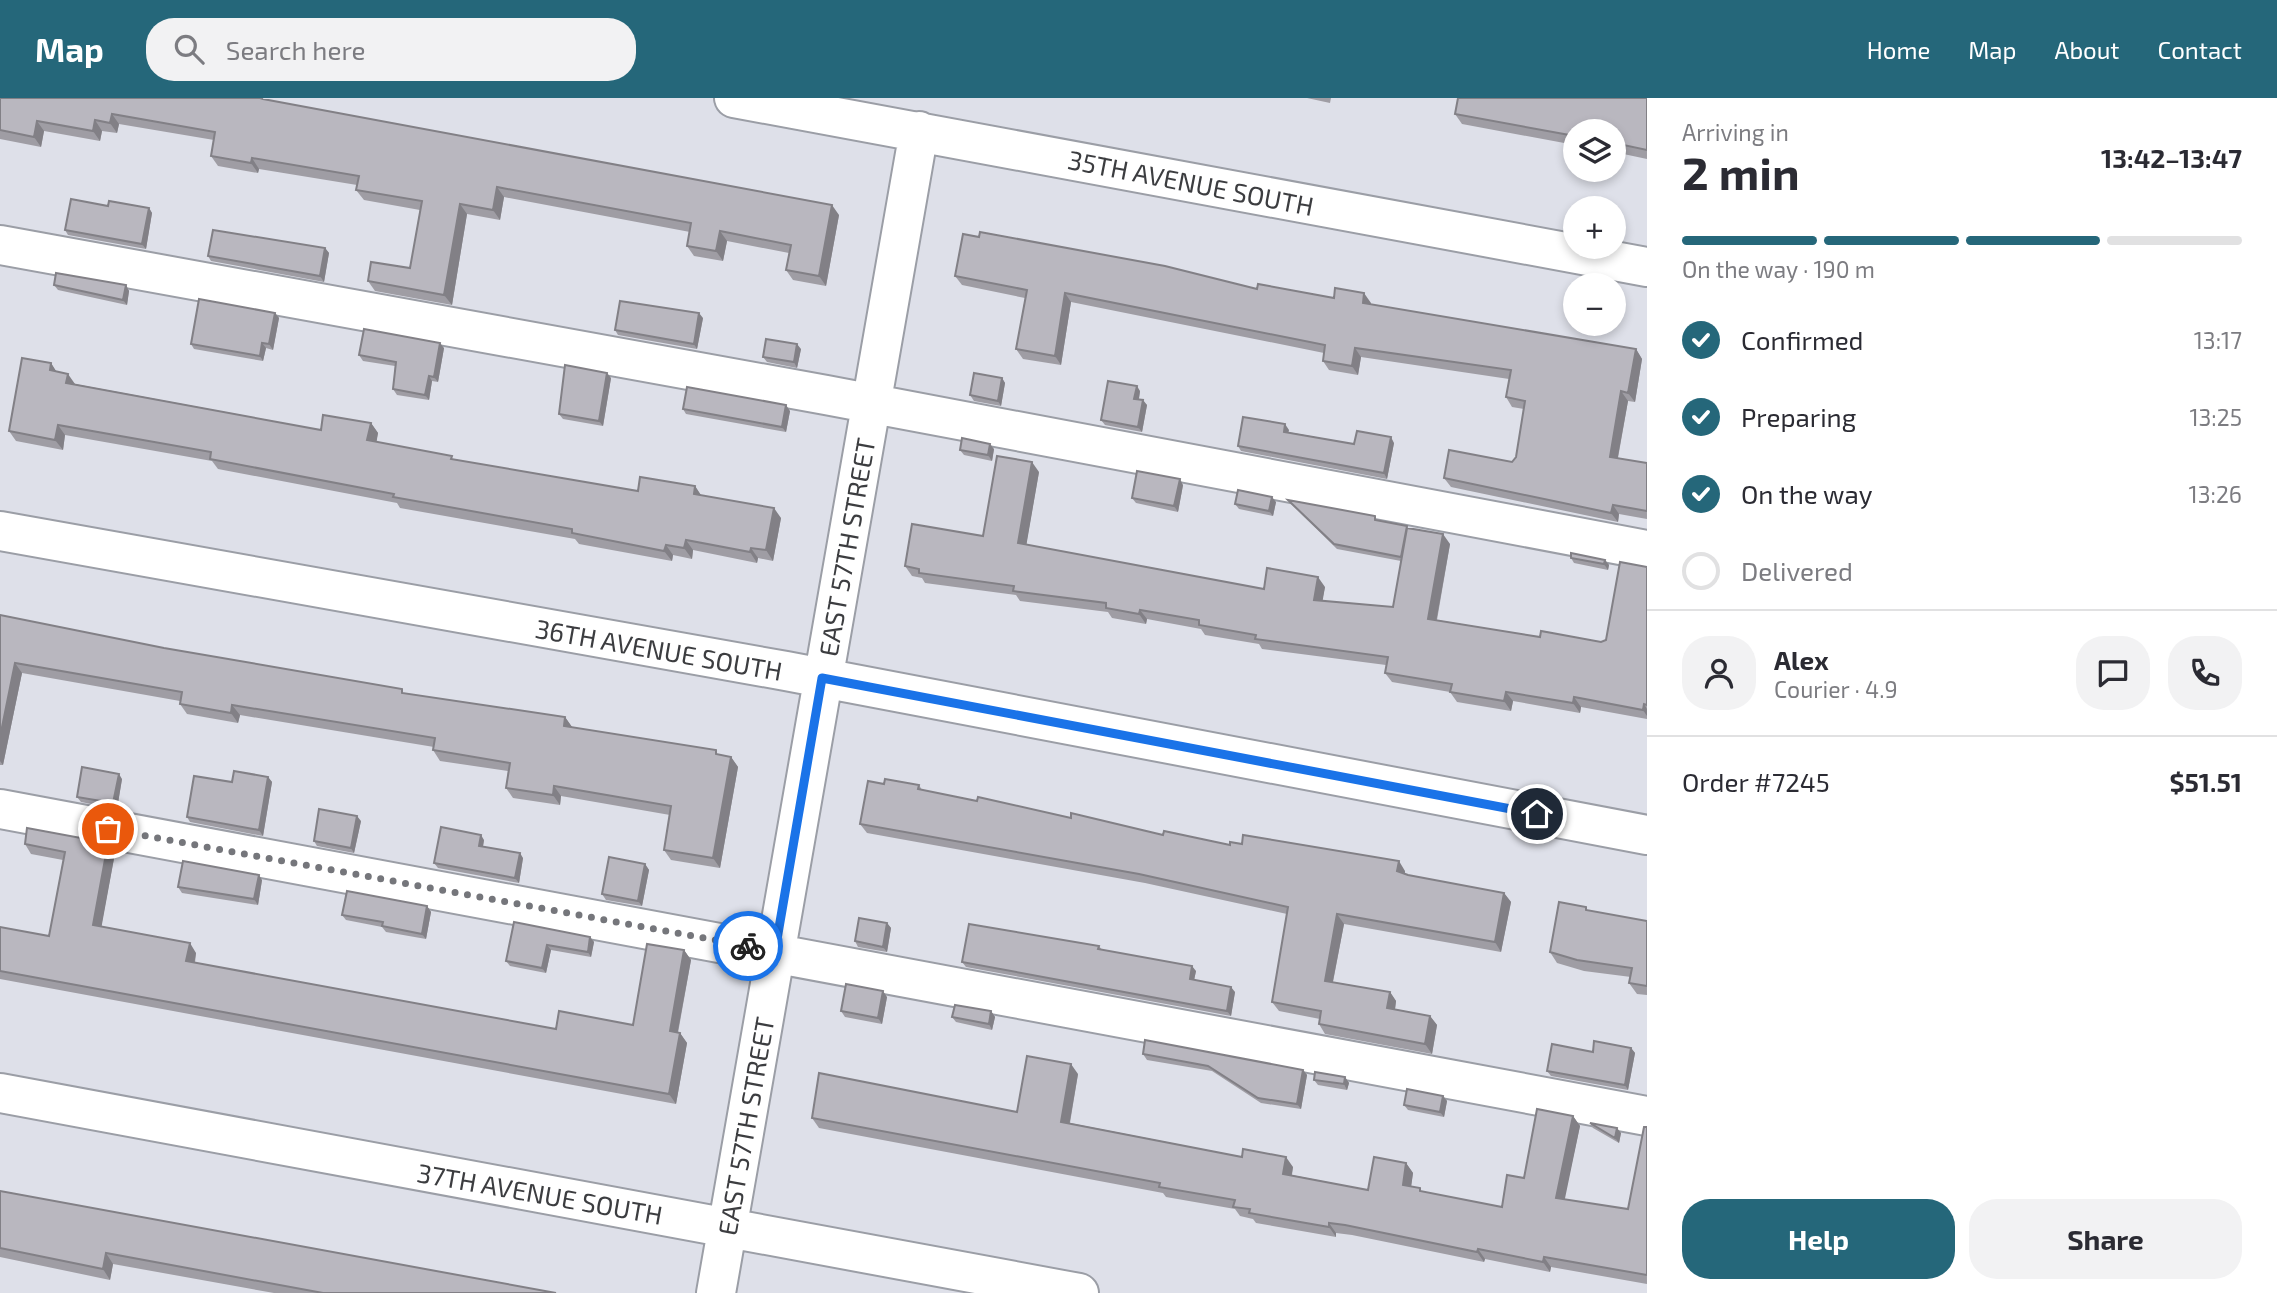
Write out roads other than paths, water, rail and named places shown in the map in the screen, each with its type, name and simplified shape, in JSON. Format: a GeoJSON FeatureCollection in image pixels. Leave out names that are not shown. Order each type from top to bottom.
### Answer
{"type":"FeatureCollection","features":[{"type":"Feature","properties":{"kind":"street","name":"35TH AVENUE SOUTH"},"geometry":{"type":"LineString","coordinates":[[734,98],[1647,267]]}},
{"type":"Feature","properties":{"kind":"street","name":"EAST 57TH STREET"},"geometry":{"type":"LineString","coordinates":[[716,1293],[919,131]]}},
{"type":"Feature","properties":{"kind":"street"},"geometry":{"type":"LineString","coordinates":[[0,244],[872,403],[1647,550]]}},
{"type":"Feature","properties":{"kind":"street","name":"36TH AVENUE SOUTH"},"geometry":{"type":"LineString","coordinates":[[0,531],[822,678],[1647,835]]}},
{"type":"Feature","properties":{"kind":"street"},"geometry":{"type":"LineString","coordinates":[[0,809],[775,951],[1647,1116]]}},
{"type":"Feature","properties":{"kind":"street","name":"37TH AVENUE SOUTH"},"geometry":{"type":"LineString","coordinates":[[0,1093],[1079,1293]]}}]}
